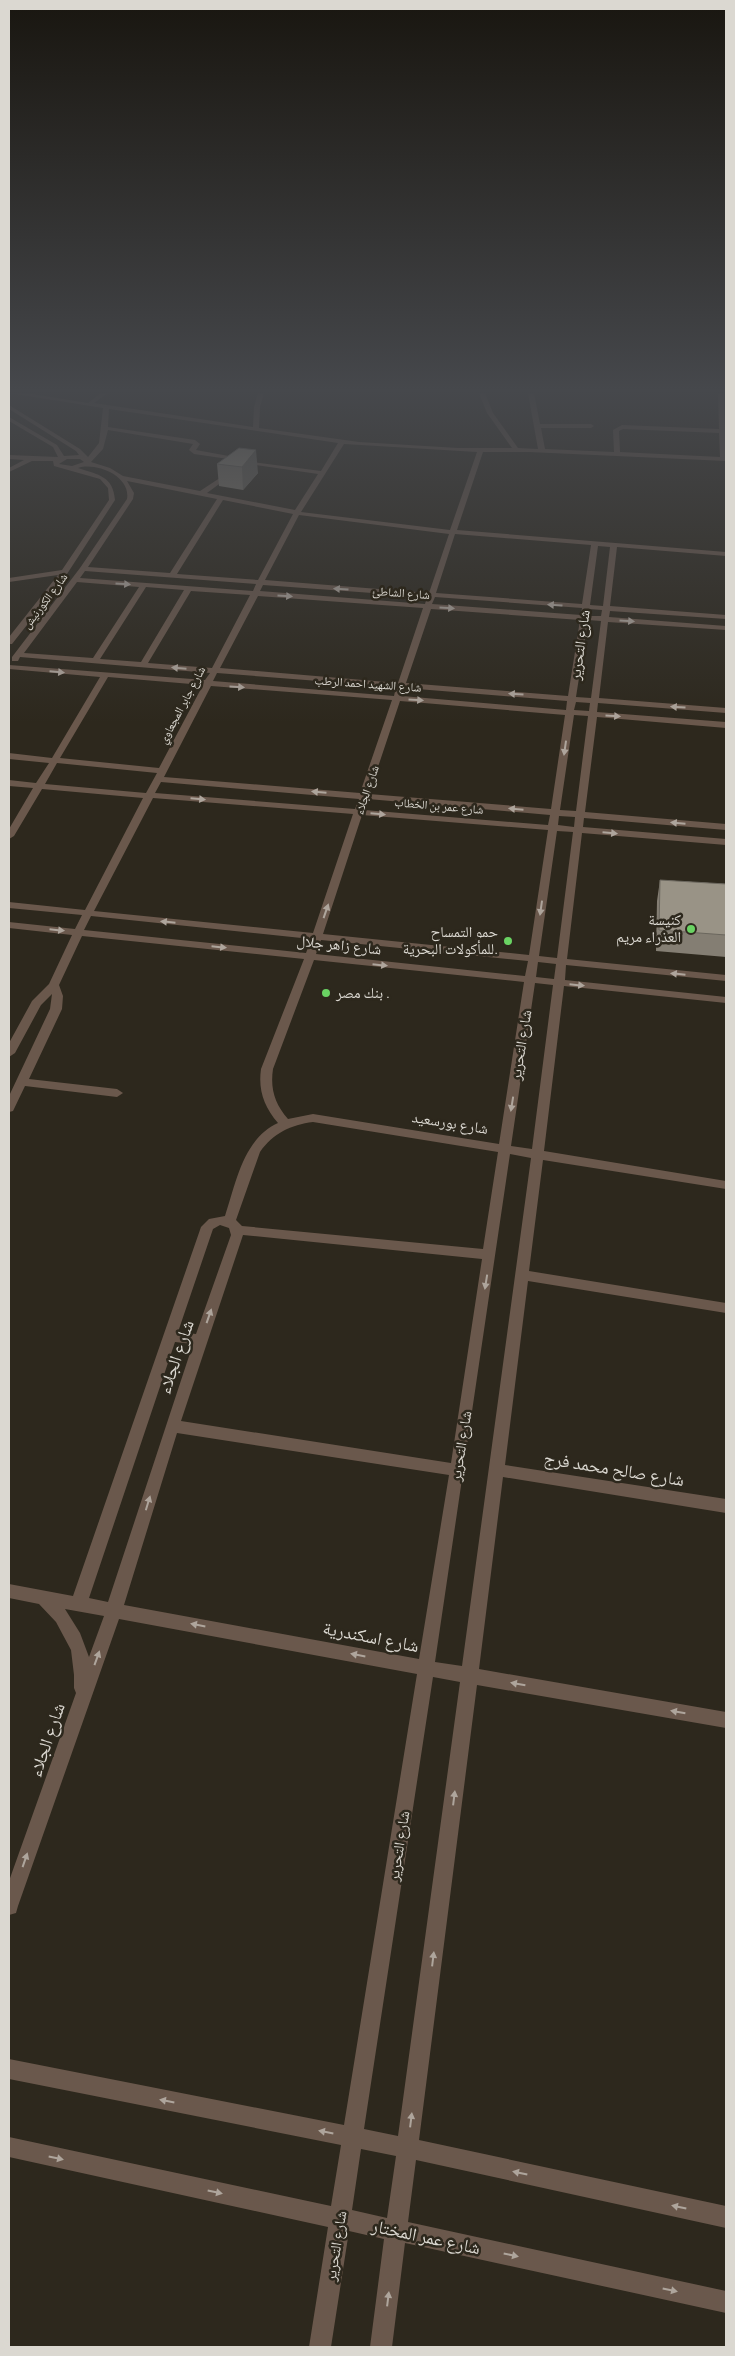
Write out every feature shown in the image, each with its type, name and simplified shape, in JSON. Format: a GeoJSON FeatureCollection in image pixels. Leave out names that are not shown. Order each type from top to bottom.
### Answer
{"type":"FeatureCollection","features":[{"type":"Feature","properties":{"kind":"street","name":"شارع الكورنيش"},"geometry":{"type":"LineString","coordinates":[[9,642],[64,572],[109,503]]}},
{"type":"Feature","properties":{"kind":"street","name":"شارع الكورنيش"},"geometry":{"type":"LineString","coordinates":[[9,667],[83,569],[127,503]]}},
{"type":"Feature","properties":{"kind":"street"},"geometry":{"type":"LineString","coordinates":[[172,576],[218,503]]}},
{"type":"Feature","properties":{"kind":"street"},"geometry":{"type":"LineString","coordinates":[[246,503],[297,513],[452,532],[726,554]]}},
{"type":"Feature","properties":{"kind":"street","name":"شارع جابر المجعاوي"},"geometry":{"type":"LineString","coordinates":[[9,1054],[36,1003],[54,985],[87,914],[304,503]]}},
{"type":"Feature","properties":{"kind":"street","name":"شارع الجلاء"},"geometry":{"type":"LineString","coordinates":[[286,1124],[277,1116],[267,1097],[265,1078],[310,958],[462,503]]}},
{"type":"Feature","properties":{"kind":"street","name":"شارع التحرير"},"geometry":{"type":"LineString","coordinates":[[320,2347],[490,1255],[595,544]]}},
{"type":"Feature","properties":{"kind":"street","name":"شارع التحرير"},"geometry":{"type":"LineString","coordinates":[[381,2347],[538,1154],[614,545]]}},
{"type":"Feature","properties":{"kind":"street","name":"شارع الشاطئ"},"geometry":{"type":"LineString","coordinates":[[83,569],[431,596],[726,628]]}},
{"type":"Feature","properties":{"kind":"street"},"geometry":{"type":"LineString","coordinates":[[9,580],[64,572]]}},
{"type":"Feature","properties":{"kind":"street","name":"شارع الشاطئ"},"geometry":{"type":"LineString","coordinates":[[75,580],[428,606],[585,612]]}},
{"type":"Feature","properties":{"kind":"street"},"geometry":{"type":"LineString","coordinates":[[95,661],[144,585]]}},
{"type":"Feature","properties":{"kind":"street"},"geometry":{"type":"LineString","coordinates":[[143,665],[188,589]]}},
{"type":"Feature","properties":{"kind":"street","name":"شارع الشاطئ"},"geometry":{"type":"LineString","coordinates":[[605,614],[726,617]]}},
{"type":"Feature","properties":{"kind":"street","name":"شارع الشهيد احمد الرطب"},"geometry":{"type":"LineString","coordinates":[[19,655],[402,686],[571,706],[594,707],[726,724]]}},
{"type":"Feature","properties":{"kind":"street","name":"شارع الشهيد احمد الرطب"},"geometry":{"type":"LineString","coordinates":[[9,667],[398,699],[726,711]]}},
{"type":"Feature","properties":{"kind":"street"},"geometry":{"type":"LineString","coordinates":[[9,836],[105,676]]}},
{"type":"Feature","properties":{"kind":"street","name":"شارع عمر بن الخطاب"},"geometry":{"type":"LineString","coordinates":[[9,756],[160,775],[365,796],[726,827]]}},
{"type":"Feature","properties":{"kind":"street","name":"شارع عمر بن الخطاب"},"geometry":{"type":"LineString","coordinates":[[9,783],[726,842]]}},
{"type":"Feature","properties":{"kind":"street","name":"شارع زاهر جلال"},"geometry":{"type":"LineString","coordinates":[[9,906],[726,978]]}},
{"type":"Feature","properties":{"kind":"street","name":"شارع زاهر جلال"},"geometry":{"type":"LineString","coordinates":[[9,925],[310,958],[726,1000]]}},
{"type":"Feature","properties":{"kind":"street","name":"شارع جابر المجعاوي"},"geometry":{"type":"LineString","coordinates":[[9,1108],[56,1009],[58,996],[54,985]]}},
{"type":"Feature","properties":{"kind":"street"},"geometry":{"type":"LineString","coordinates":[[22,1082],[117,1093]]}},
{"type":"Feature","properties":{"kind":"street","name":"شارع بورسعيد"},"geometry":{"type":"LineString","coordinates":[[233,1226],[254,1151],[265,1136],[286,1124],[313,1118],[726,1185]]}},
{"type":"Feature","properties":{"kind":"street","name":"شارع الجلاء"},"geometry":{"type":"LineString","coordinates":[[9,1906],[114,1610],[201,1340],[233,1226],[217,1221],[207,1227],[79,1604]]}},
{"type":"Feature","properties":{"kind":"street"},"geometry":{"type":"LineString","coordinates":[[233,1226],[490,1255]]}},
{"type":"Feature","properties":{"kind":"street"},"geometry":{"type":"LineString","coordinates":[[522,1275],[726,1308]]}},
{"type":"Feature","properties":{"kind":"street"},"geometry":{"type":"LineString","coordinates":[[170,1336],[201,1340]]}},
{"type":"Feature","properties":{"kind":"street"},"geometry":{"type":"LineString","coordinates":[[172,1426],[457,1470]]}},
{"type":"Feature","properties":{"kind":"street","name":"شارع صالح محمد فرج"},"geometry":{"type":"LineString","coordinates":[[497,1470],[726,1506]]}},
{"type":"Feature","properties":{"kind":"street","name":"شارع اسكندرية"},"geometry":{"type":"LineString","coordinates":[[9,1591],[470,1676],[726,1720]]}},
{"type":"Feature","properties":{"kind":"street"},"geometry":{"type":"LineString","coordinates":[[43,1597],[57,1609],[77,1640],[82,1659],[81,1700]]}},
{"type":"Feature","properties":{"kind":"street"},"geometry":{"type":"LineString","coordinates":[[9,2069],[408,2148],[726,2217]]}},
{"type":"Feature","properties":{"kind":"street","name":"شارع عمر المختار"},"geometry":{"type":"LineString","coordinates":[[9,2147],[726,2302]]}},
{"type":"Feature","properties":{"kind":"building"},"geometry":{"type":"Polygon","coordinates":[[[660,880],[726,884],[726,935],[659,930],[660,880]]]}},
{"type":"Feature","properties":{"kind":"place","name":"كنيسة العذراء مريم"},"geometry":{"type":"Point","coordinates":[691,929]}},
{"type":"Feature","properties":{"kind":"place","name":"حمو التمساح للمأكولات البحرية."},"geometry":{"type":"Point","coordinates":[508,941]}},
{"type":"Feature","properties":{"kind":"place","name":"بنك مصر ."},"geometry":{"type":"Point","coordinates":[326,993]}}]}
